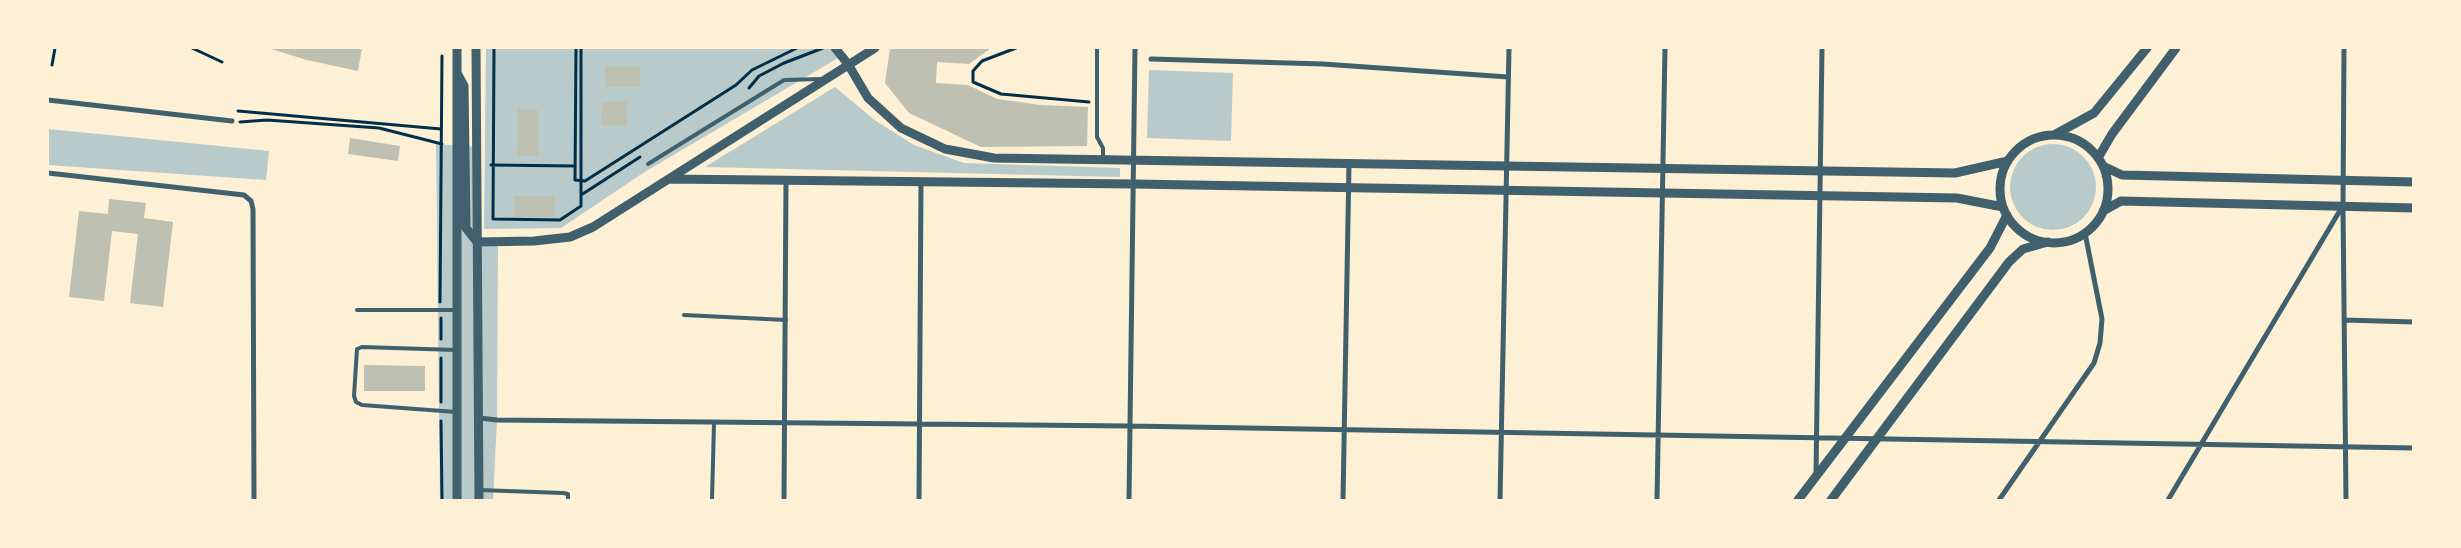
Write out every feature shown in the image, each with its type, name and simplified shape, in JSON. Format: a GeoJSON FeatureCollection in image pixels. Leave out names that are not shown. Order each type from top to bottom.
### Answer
{"type":"FeatureCollection","features":[{"type":"Feature","properties":{"kind":"street"},"geometry":{"type":"LineString","coordinates":[[457,48],[457,500]]}},
{"type":"Feature","properties":{"kind":"street"},"geometry":{"type":"LineString","coordinates":[[476,48],[479,500]]}},
{"type":"Feature","properties":{"kind":"street"},"geometry":{"type":"LineString","coordinates":[[835,48],[848,64],[868,98],[901,128],[945,148],[994,158],[1955,172],[2008,161]]}},
{"type":"Feature","properties":{"kind":"street"},"geometry":{"type":"LineString","coordinates":[[478,242],[570,237],[593,227],[875,48]]}},
{"type":"Feature","properties":{"kind":"street"},"geometry":{"type":"LineString","coordinates":[[1129,500],[1135,48]]}},
{"type":"Feature","properties":{"kind":"street"},"geometry":{"type":"LineString","coordinates":[[1500,500],[1508,48]]}},
{"type":"Feature","properties":{"kind":"street"},"geometry":{"type":"LineString","coordinates":[[1657,500],[1665,48]]}},
{"type":"Feature","properties":{"kind":"street"},"geometry":{"type":"LineString","coordinates":[[1816,478],[1822,48]]}},
{"type":"Feature","properties":{"kind":"street"},"geometry":{"type":"LineString","coordinates":[[2048,242],[2032,238],[2017,228],[2005,211],[2000,191],[2002,176],[2008,161],[2018,149],[2028,142],[2054,135],[2094,114],[2147,48]]}},
{"type":"Feature","properties":{"kind":"street"},"geometry":{"type":"LineString","coordinates":[[1831,500],[2009,262],[2023,249],[2048,242],[2067,241],[2085,233],[2098,220],[2108,196],[2108,181],[2101,162],[2112,134],[2176,48]]}},
{"type":"Feature","properties":{"kind":"street"},"geometry":{"type":"LineString","coordinates":[[2344,48],[2342,207],[2346,500]]}},
{"type":"Feature","properties":{"kind":"street"},"geometry":{"type":"LineString","coordinates":[[1151,59],[1323,64],[1508,77]]}},
{"type":"Feature","properties":{"kind":"street"},"geometry":{"type":"LineString","coordinates":[[457,73],[464,86],[466,228],[478,242]]}},
{"type":"Feature","properties":{"kind":"street"},"geometry":{"type":"LineString","coordinates":[[48,100],[232,121]]}},
{"type":"Feature","properties":{"kind":"street"},"geometry":{"type":"LineString","coordinates":[[2054,135],[2079,141],[2101,162],[2122,175],[2414,182]]}},
{"type":"Feature","properties":{"kind":"street"},"geometry":{"type":"LineString","coordinates":[[1343,500],[1349,163]]}},
{"type":"Feature","properties":{"kind":"street"},"geometry":{"type":"LineString","coordinates":[[48,173],[244,195],[252,201],[254,209],[254,500]]}},
{"type":"Feature","properties":{"kind":"street"},"geometry":{"type":"LineString","coordinates":[[669,179],[1134,184],[1957,198],[2005,211]]}},
{"type":"Feature","properties":{"kind":"street"},"geometry":{"type":"LineString","coordinates":[[784,500],[786,180]]}},
{"type":"Feature","properties":{"kind":"street"},"geometry":{"type":"LineString","coordinates":[[918,500],[921,182]]}},
{"type":"Feature","properties":{"kind":"street"},"geometry":{"type":"LineString","coordinates":[[2103,211],[2121,201],[2414,208]]}},
{"type":"Feature","properties":{"kind":"street"},"geometry":{"type":"LineString","coordinates":[[2168,500],[2342,207]]}},
{"type":"Feature","properties":{"kind":"street"},"geometry":{"type":"LineString","coordinates":[[1798,500],[1990,248],[2005,211]]}},
{"type":"Feature","properties":{"kind":"street"},"geometry":{"type":"LineString","coordinates":[[1999,500],[2094,363],[2100,343],[2102,319],[2085,233]]}},
{"type":"Feature","properties":{"kind":"street"},"geometry":{"type":"LineString","coordinates":[[2344,320],[2414,322]]}},
{"type":"Feature","properties":{"kind":"street"},"geometry":{"type":"LineString","coordinates":[[479,418],[497,420],[714,423],[1344,429],[2414,448]]}},
{"type":"Feature","properties":{"kind":"lane"},"geometry":{"type":"LineString","coordinates":[[1097,48],[1096,136],[1103,148],[1103,159]]}},
{"type":"Feature","properties":{"kind":"lane"},"geometry":{"type":"LineString","coordinates":[[648,164],[784,80],[824,79]]}},
{"type":"Feature","properties":{"kind":"lane"},"geometry":{"type":"LineString","coordinates":[[357,310],[456,310]]}},
{"type":"Feature","properties":{"kind":"lane"},"geometry":{"type":"LineString","coordinates":[[684,315],[786,320]]}},
{"type":"Feature","properties":{"kind":"lane"},"geometry":{"type":"LineString","coordinates":[[456,350],[362,347],[357,349],[354,396],[356,402],[362,405],[456,412]]}},
{"type":"Feature","properties":{"kind":"lane"},"geometry":{"type":"LineString","coordinates":[[712,500],[714,423]]}},
{"type":"Feature","properties":{"kind":"lane"},"geometry":{"type":"LineString","coordinates":[[479,490],[562,493],[568,494],[568,500]]}},
{"type":"Feature","properties":{"kind":"path"},"geometry":{"type":"LineString","coordinates":[[52,65],[55,48]]}},
{"type":"Feature","properties":{"kind":"path"},"geometry":{"type":"LineString","coordinates":[[192,48],[222,62]]}},
{"type":"Feature","properties":{"kind":"path"},"geometry":{"type":"LineString","coordinates":[[442,48],[440,310],[442,500]]}},
{"type":"Feature","properties":{"kind":"path"},"geometry":{"type":"LineString","coordinates":[[494,48],[493,219],[560,220],[580,206],[581,48]]}},
{"type":"Feature","properties":{"kind":"path"},"geometry":{"type":"LineString","coordinates":[[576,48],[575,180],[585,181],[736,85],[752,70],[797,48]]}},
{"type":"Feature","properties":{"kind":"path"},"geometry":{"type":"LineString","coordinates":[[747,90],[759,76],[784,63],[824,48]]}},
{"type":"Feature","properties":{"kind":"path"},"geometry":{"type":"LineString","coordinates":[[1016,48],[982,61],[973,72],[973,82],[1002,94],[1097,103]]}},
{"type":"Feature","properties":{"kind":"path"},"geometry":{"type":"LineString","coordinates":[[215,119],[233,111],[441,129]]}},
{"type":"Feature","properties":{"kind":"path"},"geometry":{"type":"LineString","coordinates":[[232,121],[267,120],[379,128],[441,144],[456,144]]}},
{"type":"Feature","properties":{"kind":"path"},"geometry":{"type":"LineString","coordinates":[[581,195],[643,155]]}},
{"type":"Feature","properties":{"kind":"path"},"geometry":{"type":"LineString","coordinates":[[483,165],[575,166]]}},
{"type":"Feature","properties":{"kind":"shaded area"},"geometry":{"type":"Polygon","coordinates":[[[486,48],[829,48],[838,58],[643,173],[561,228],[484,229],[486,48]]]}},
{"type":"Feature","properties":{"kind":"shaded area"},"geometry":{"type":"Polygon","coordinates":[[[1149,70],[1233,73],[1231,141],[1147,138],[1149,70]]]}},
{"type":"Feature","properties":{"kind":"shaded area"},"geometry":{"type":"Polygon","coordinates":[[[835,87],[876,121],[914,145],[964,163],[1120,168],[1120,177],[705,167],[835,87]]]}},
{"type":"Feature","properties":{"kind":"shaded area"},"geometry":{"type":"Polygon","coordinates":[[[48,129],[269,151],[266,180],[48,165],[48,129]]]}},
{"type":"Feature","properties":{"kind":"shaded area"},"geometry":{"type":"Polygon","coordinates":[[[436,144],[477,147],[477,243],[498,243],[497,420],[493,500],[440,500],[436,144]]]}},
{"type":"Feature","properties":{"kind":"shaded area"},"geometry":{"type":"Polygon","coordinates":[[[2053,144],[2069,147],[2077,151],[2089,163],[2093,171],[2096,187],[2093,203],[2089,211],[2077,223],[2069,227],[2053,230],[2037,227],[2029,223],[2017,211],[2013,203],[2010,187],[2013,171],[2017,163],[2029,151],[2037,147],[2053,144]]]}},
{"type":"Feature","properties":{"kind":"building"},"geometry":{"type":"Polygon","coordinates":[[[268,48],[362,48],[358,71],[307,60],[268,48]]]}},
{"type":"Feature","properties":{"kind":"building"},"geometry":{"type":"Polygon","coordinates":[[[890,48],[991,48],[969,64],[937,62],[936,83],[968,85],[997,99],[1041,105],[1088,107],[1087,146],[981,147],[909,113],[885,83],[890,48]]]}},
{"type":"Feature","properties":{"kind":"building"},"geometry":{"type":"Polygon","coordinates":[[[605,66],[640,66],[640,87],[605,87],[605,66]]]}},
{"type":"Feature","properties":{"kind":"building"},"geometry":{"type":"Polygon","coordinates":[[[602,102],[627,102],[627,126],[601,125],[602,102]]]}},
{"type":"Feature","properties":{"kind":"building"},"geometry":{"type":"Polygon","coordinates":[[[518,109],[538,110],[538,156],[517,156],[518,109]]]}},
{"type":"Feature","properties":{"kind":"building"},"geometry":{"type":"Polygon","coordinates":[[[350,138],[400,146],[398,161],[348,154],[350,138]]]}},
{"type":"Feature","properties":{"kind":"building"},"geometry":{"type":"Polygon","coordinates":[[[514,196],[555,196],[555,217],[514,217],[514,196]]]}},
{"type":"Feature","properties":{"kind":"building"},"geometry":{"type":"Polygon","coordinates":[[[109,199],[146,203],[144,218],[173,222],[163,307],[130,303],[138,234],[112,231],[104,301],[69,297],[79,211],[108,214],[109,199]]]}},
{"type":"Feature","properties":{"kind":"building"},"geometry":{"type":"Polygon","coordinates":[[[364,365],[425,366],[425,391],[364,391],[364,365]]]}}]}
